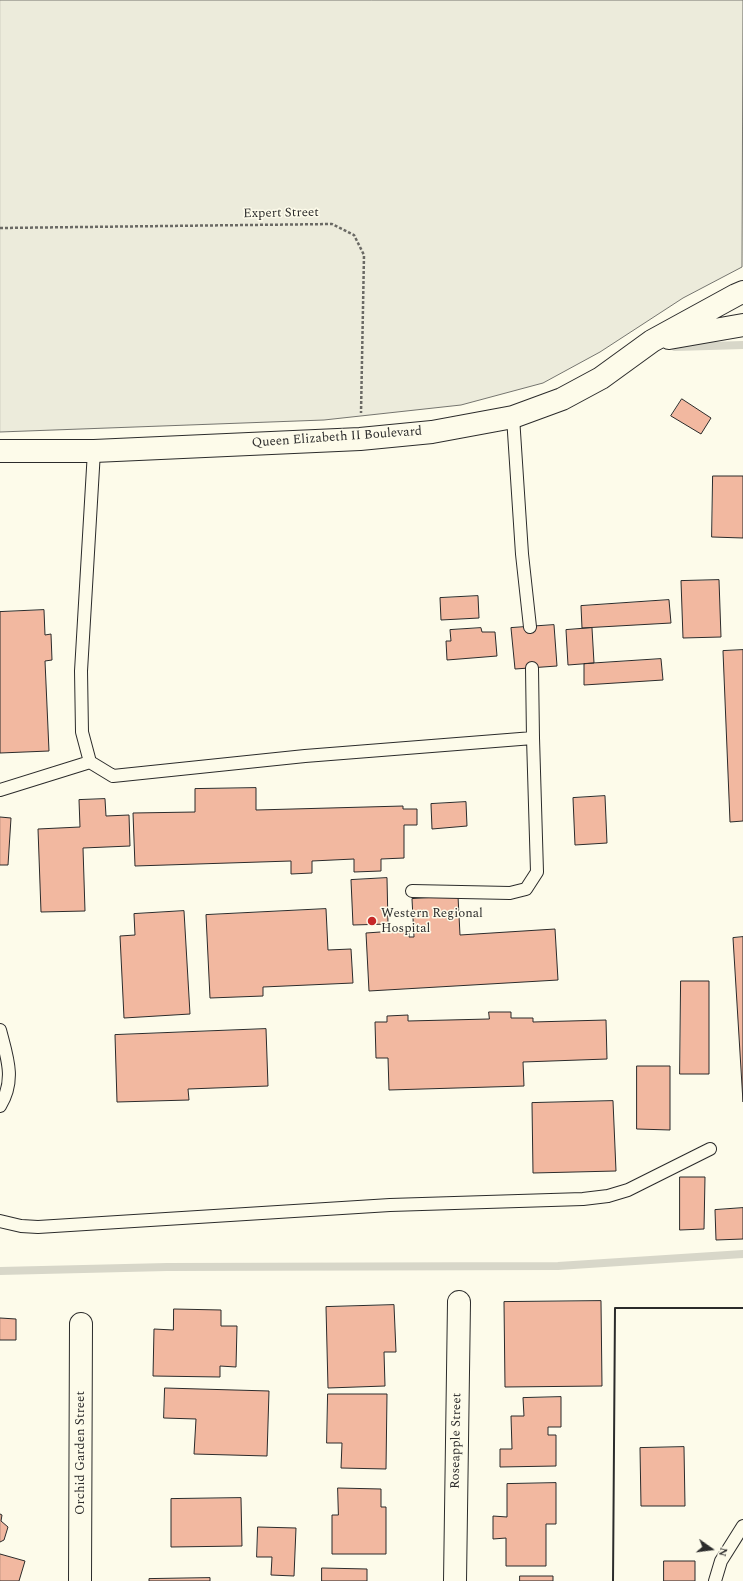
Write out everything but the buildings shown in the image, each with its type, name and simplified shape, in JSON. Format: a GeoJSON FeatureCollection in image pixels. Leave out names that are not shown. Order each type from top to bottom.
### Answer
{"type":"FeatureCollection","features":[{"type":"Feature","properties":{"kind":"street","name":"Queen Elizabeth II Boulevard"},"geometry":{"type":"LineString","coordinates":[[0,451],[94,451],[360,438],[432,432],[513,417],[562,399],[601,378],[652,341],[743,292]]}},
{"type":"Feature","properties":{"kind":"street","name":"Queen Elizabeth II Boulevard"},"geometry":{"type":"LineString","coordinates":[[652,341],[743,326]]}},
{"type":"Feature","properties":{"kind":"street","name":"Roseapple Street"},"geometry":{"type":"LineString","coordinates":[[455,1581],[459,1302]]}},
{"type":"Feature","properties":{"kind":"street","name":"Orchid Garden Street"},"geometry":{"type":"LineString","coordinates":[[80,1581],[82,1324]]}},
{"type":"Feature","properties":{"kind":"lane"},"geometry":{"type":"LineString","coordinates":[[513,417],[522,554],[530,627]]}},
{"type":"Feature","properties":{"kind":"lane"},"geometry":{"type":"LineString","coordinates":[[94,451],[81,671],[82,732],[90,762],[113,776],[305,756],[533,738]]}},
{"type":"Feature","properties":{"kind":"lane"},"geometry":{"type":"LineString","coordinates":[[412,891],[510,893],[526,889],[537,872],[532,668]]}},
{"type":"Feature","properties":{"kind":"lane"},"geometry":{"type":"LineString","coordinates":[[0,790],[90,762]]}},
{"type":"Feature","properties":{"kind":"lane"},"geometry":{"type":"LineString","coordinates":[[0,1030],[9,1067],[9,1082],[4,1100],[0,1106]]}},
{"type":"Feature","properties":{"kind":"lane"},"geometry":{"type":"LineString","coordinates":[[0,1221],[21,1226],[38,1227],[390,1205],[582,1199],[608,1196],[628,1190],[710,1149]]}},
{"type":"Feature","properties":{"kind":"lane"},"geometry":{"type":"LineString","coordinates":[[715,1581],[721,1561],[743,1526]]}},
{"type":"Feature","properties":{"kind":"path","name":"Expert Street"},"geometry":{"type":"LineString","coordinates":[[0,228],[332,224],[354,235],[364,255],[360,438]]}},
{"type":"Feature","properties":{"kind":"shaded area"},"geometry":{"type":"Polygon","coordinates":[[[0,0],[743,0],[742,267],[683,298],[600,352],[543,383],[461,405],[324,420],[0,432],[0,0]]]}},
{"type":"Feature","properties":{"kind":"waterway"},"geometry":{"type":"LineString","coordinates":[[675,347],[743,345]]}},
{"type":"Feature","properties":{"kind":"waterway"},"geometry":{"type":"LineString","coordinates":[[0,1271],[167,1267],[558,1266],[743,1254]]}},
{"type":"Feature","properties":{"kind":"wall"},"geometry":{"type":"LineString","coordinates":[[613,1581],[615,1308],[743,1308]]}},
{"type":"Feature","properties":{"kind":"place","name":"Western Regional Hospital"},"geometry":{"type":"Point","coordinates":[372,921]}}]}
